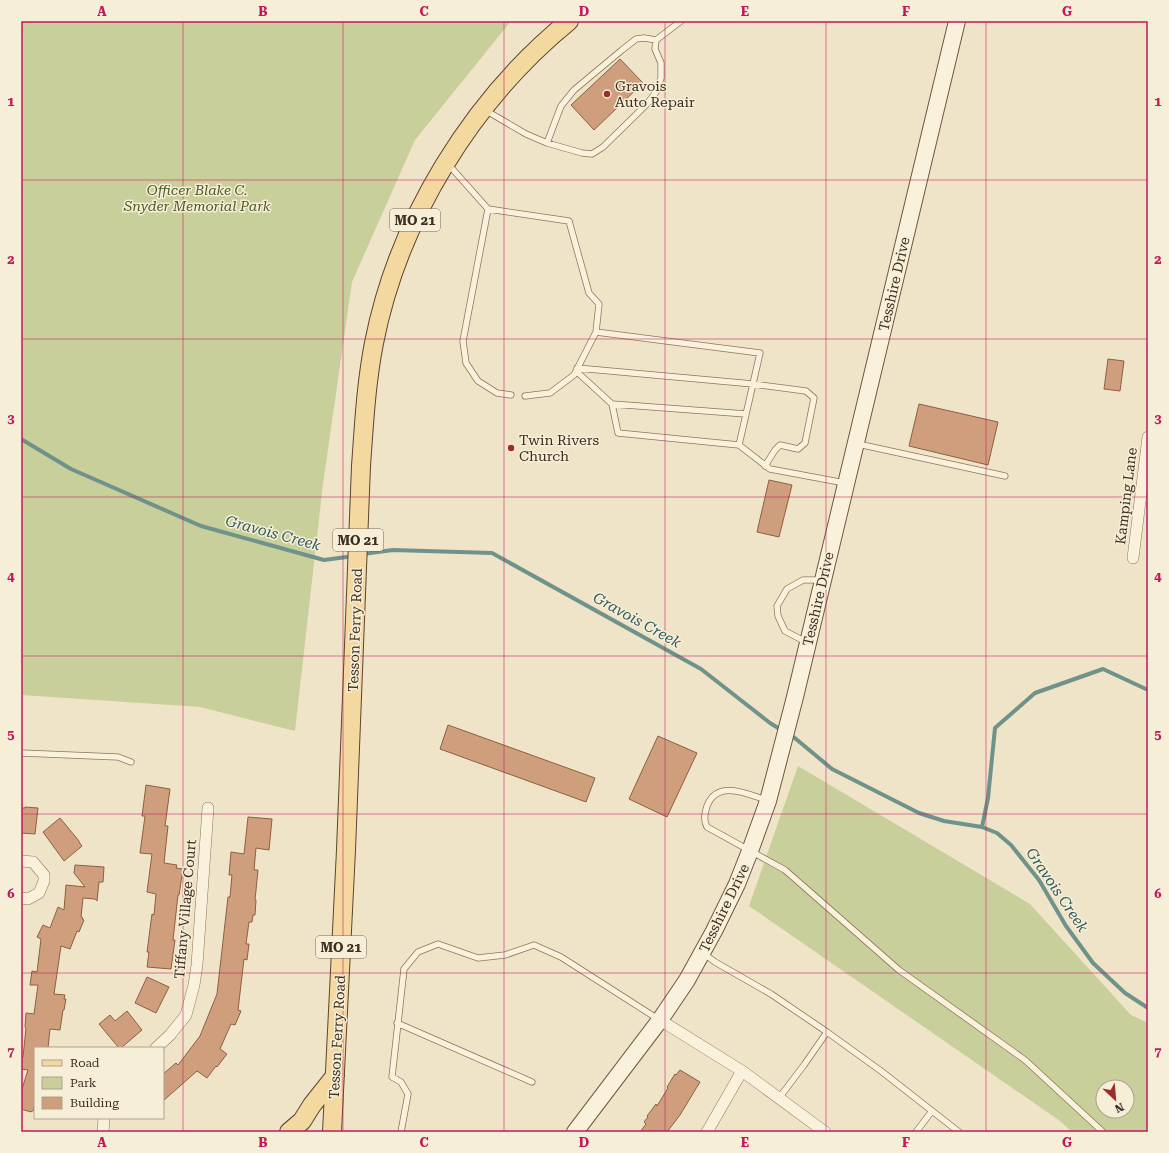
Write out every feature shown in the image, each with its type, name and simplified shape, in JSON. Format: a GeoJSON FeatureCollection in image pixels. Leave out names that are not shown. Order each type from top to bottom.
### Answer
{"type":"FeatureCollection","features":[{"type":"Feature","properties":{"kind":"main road","name":"Tesson Ferry Road"},"geometry":{"type":"LineString","coordinates":[[332,1132],[351,731],[361,466],[364,412],[368,374],[374,341],[384,301],[408,236],[422,205],[446,162],[483,109],[518,69],[569,21]]}},
{"type":"Feature","properties":{"kind":"main road"},"geometry":{"type":"LineString","coordinates":[[289,1132],[302,1121],[312,1105],[335,1076]]}},
{"type":"Feature","properties":{"kind":"street","name":"Tesshire Drive"},"geometry":{"type":"LineString","coordinates":[[575,1132],[660,1020],[703,953],[738,884],[768,801],[795,697],[957,21]]}},
{"type":"Feature","properties":{"kind":"street","name":"Kamping Lane"},"geometry":{"type":"LineString","coordinates":[[1133,558],[1148,437]]}},
{"type":"Feature","properties":{"kind":"street","name":"Tiffany Village Court"},"geometry":{"type":"LineString","coordinates":[[157,1047],[170,1035],[186,1015],[194,985],[197,965],[208,808]]}},
{"type":"Feature","properties":{"kind":"street"},"geometry":{"type":"LineString","coordinates":[[21,861],[33,862],[44,875],[44,881],[39,893],[28,899],[21,898]]}},
{"type":"Feature","properties":{"kind":"street"},"geometry":{"type":"LineString","coordinates":[[660,1020],[742,1071],[825,1132]]}},
{"type":"Feature","properties":{"kind":"street"},"geometry":{"type":"LineString","coordinates":[[707,1132],[742,1071]]}},
{"type":"Feature","properties":{"kind":"street"},"geometry":{"type":"LineString","coordinates":[[103,1132],[104,1119]]}},
{"type":"Feature","properties":{"kind":"lane"},"geometry":{"type":"LineString","coordinates":[[547,143],[561,106],[574,90],[636,39],[644,38],[656,40],[682,21]]}},
{"type":"Feature","properties":{"kind":"lane"},"geometry":{"type":"LineString","coordinates":[[483,109],[526,134],[547,143],[582,153],[592,154],[603,147],[647,104],[656,92],[661,78],[661,63],[655,49],[656,40]]}},
{"type":"Feature","properties":{"kind":"lane"},"geometry":{"type":"LineString","coordinates":[[446,162],[488,209],[570,220],[589,293],[599,304],[596,332],[576,371],[550,393],[525,396]]}},
{"type":"Feature","properties":{"kind":"lane"},"geometry":{"type":"LineString","coordinates":[[488,209],[463,341],[466,363],[478,381],[497,393],[511,395]]}},
{"type":"Feature","properties":{"kind":"lane"},"geometry":{"type":"LineString","coordinates":[[596,332],[760,353],[739,446]]}},
{"type":"Feature","properties":{"kind":"lane"},"geometry":{"type":"LineString","coordinates":[[576,371],[753,384],[806,391],[814,398],[805,443],[798,449],[780,445],[765,466]]}},
{"type":"Feature","properties":{"kind":"lane"},"geometry":{"type":"LineString","coordinates":[[576,371],[612,404],[618,433],[739,446],[770,469],[846,483]]}},
{"type":"Feature","properties":{"kind":"lane"},"geometry":{"type":"LineString","coordinates":[[612,404],[746,414]]}},
{"type":"Feature","properties":{"kind":"lane"},"geometry":{"type":"LineString","coordinates":[[856,444],[1004,476]]}},
{"type":"Feature","properties":{"kind":"lane"},"geometry":{"type":"LineString","coordinates":[[808,643],[785,631],[778,616],[777,606],[787,589],[803,580],[822,580]]}},
{"type":"Feature","properties":{"kind":"lane"},"geometry":{"type":"LineString","coordinates":[[21,753],[118,757],[131,762]]}},
{"type":"Feature","properties":{"kind":"lane"},"geometry":{"type":"LineString","coordinates":[[768,801],[739,791],[722,791],[714,795],[708,803],[704,822],[707,827],[785,870],[899,970],[1025,1060],[1103,1132]]}},
{"type":"Feature","properties":{"kind":"lane"},"geometry":{"type":"LineString","coordinates":[[401,1132],[408,1094],[401,1082],[392,1077],[397,1023],[404,969],[418,952],[438,944],[478,958],[505,955],[534,945],[561,957],[660,1020]]}},
{"type":"Feature","properties":{"kind":"lane"},"geometry":{"type":"LineString","coordinates":[[703,953],[715,962],[771,994],[827,1032],[881,1071],[959,1132]]}},
{"type":"Feature","properties":{"kind":"lane"},"geometry":{"type":"LineString","coordinates":[[397,1023],[532,1082]]}},
{"type":"Feature","properties":{"kind":"lane"},"geometry":{"type":"LineString","coordinates":[[779,1098],[827,1032]]}},
{"type":"Feature","properties":{"kind":"lane"},"geometry":{"type":"LineString","coordinates":[[916,1132],[932,1111]]}},
{"type":"Feature","properties":{"kind":"green space","name":"Officer Blake C. Snyder Memorial Park"},"geometry":{"type":"Polygon","coordinates":[[[21,21],[511,21],[415,140],[352,282],[323,484],[295,731],[200,707],[21,695],[21,21]]]}},
{"type":"Feature","properties":{"kind":"green space"},"geometry":{"type":"Polygon","coordinates":[[[798,766],[1030,904],[1131,1015],[1148,1023],[1148,1132],[1072,1132],[1060,1121],[749,906],[798,766]]]}},
{"type":"Feature","properties":{"kind":"building","name":"Gravois Auto Repair"},"geometry":{"type":"Polygon","coordinates":[[[620,59],[643,83],[594,130],[571,105],[620,59]]]}},
{"type":"Feature","properties":{"kind":"building"},"geometry":{"type":"Polygon","coordinates":[[[1108,359],[1124,361],[1120,391],[1104,389],[1108,359]]]}},
{"type":"Feature","properties":{"kind":"building"},"geometry":{"type":"Polygon","coordinates":[[[919,404],[998,422],[988,465],[909,446],[919,404]]]}},
{"type":"Feature","properties":{"kind":"building"},"geometry":{"type":"Polygon","coordinates":[[[769,480],[792,485],[779,537],[757,532],[769,480]]]}},
{"type":"Feature","properties":{"kind":"building"},"geometry":{"type":"Polygon","coordinates":[[[448,725],[595,778],[586,802],[440,749],[448,725]]]}},
{"type":"Feature","properties":{"kind":"building"},"geometry":{"type":"Polygon","coordinates":[[[658,736],[697,753],[667,817],[629,799],[658,736]]]}},
{"type":"Feature","properties":{"kind":"building"},"geometry":{"type":"Polygon","coordinates":[[[146,785],[170,789],[165,826],[168,826],[164,863],[177,865],[176,868],[183,869],[178,895],[173,940],[175,940],[171,969],[147,967],[149,952],[147,952],[152,914],[154,915],[156,894],[147,892],[152,854],[140,853],[145,816],[142,816],[146,785]]]}},
{"type":"Feature","properties":{"kind":"building"},"geometry":{"type":"Polygon","coordinates":[[[21,808],[38,808],[35,834],[21,833],[21,808]]]}},
{"type":"Feature","properties":{"kind":"building"},"geometry":{"type":"Polygon","coordinates":[[[248,817],[272,819],[269,850],[256,848],[254,870],[258,870],[255,915],[253,915],[252,922],[249,922],[246,944],[249,944],[247,960],[244,959],[238,1010],[241,1011],[235,1025],[231,1024],[220,1049],[227,1054],[217,1067],[216,1066],[207,1078],[197,1071],[164,1100],[164,1073],[176,1063],[178,1065],[200,1036],[217,994],[228,897],[230,897],[232,875],[229,875],[231,852],[244,854],[248,817]]]}},
{"type":"Feature","properties":{"kind":"building"},"geometry":{"type":"Polygon","coordinates":[[[60,818],[82,846],[64,861],[43,832],[60,818]]]}},
{"type":"Feature","properties":{"kind":"building"},"geometry":{"type":"Polygon","coordinates":[[[75,865],[104,867],[103,882],[99,882],[97,901],[95,899],[83,898],[81,917],[84,920],[79,932],[77,931],[70,949],[61,946],[54,994],[65,995],[64,999],[66,999],[60,1030],[50,1029],[48,1047],[34,1047],[34,1108],[31,1112],[21,1109],[21,1092],[28,1070],[21,1069],[21,1057],[23,1057],[26,1013],[34,1014],[38,985],[30,985],[32,971],[37,972],[41,939],[37,937],[43,925],[50,928],[58,907],[64,910],[66,885],[85,887],[74,873],[75,865]]]}},
{"type":"Feature","properties":{"kind":"building"},"geometry":{"type":"Polygon","coordinates":[[[147,977],[169,987],[156,1013],[135,1003],[147,977]]]}},
{"type":"Feature","properties":{"kind":"building"},"geometry":{"type":"Polygon","coordinates":[[[127,1011],[142,1030],[122,1047],[118,1047],[99,1024],[110,1015],[115,1021],[127,1011]]]}},
{"type":"Feature","properties":{"kind":"building"},"geometry":{"type":"Polygon","coordinates":[[[680,1070],[700,1082],[680,1115],[667,1132],[640,1132],[646,1124],[644,1122],[648,1117],[647,1116],[656,1104],[657,1106],[675,1074],[676,1075],[680,1070]]]}},
{"type":"Feature","properties":{"kind":"waterway","name":"Gravois Creek"},"geometry":{"type":"LineString","coordinates":[[21,439],[71,469],[201,526],[324,560],[354,556]]}},
{"type":"Feature","properties":{"kind":"waterway","name":"Gravois Creek"},"geometry":{"type":"LineString","coordinates":[[363,554],[393,550],[492,553],[701,669],[770,723],[783,731]]}},
{"type":"Feature","properties":{"kind":"waterway"},"geometry":{"type":"LineString","coordinates":[[982,827],[988,798],[995,728],[1035,693],[1103,669],[1148,690]]}},
{"type":"Feature","properties":{"kind":"waterway","name":"Gravois Creek"},"geometry":{"type":"LineString","coordinates":[[789,734],[832,769],[919,813],[944,821],[982,827],[997,833],[1011,845],[1039,880],[1066,926],[1093,963],[1125,993],[1148,1008]]}},
{"type":"Feature","properties":{"kind":"place","name":"Gravois Auto Repair"},"geometry":{"type":"Point","coordinates":[607,94]}},
{"type":"Feature","properties":{"kind":"place","name":"Twin Rivers Church"},"geometry":{"type":"Point","coordinates":[511,448]}}]}
